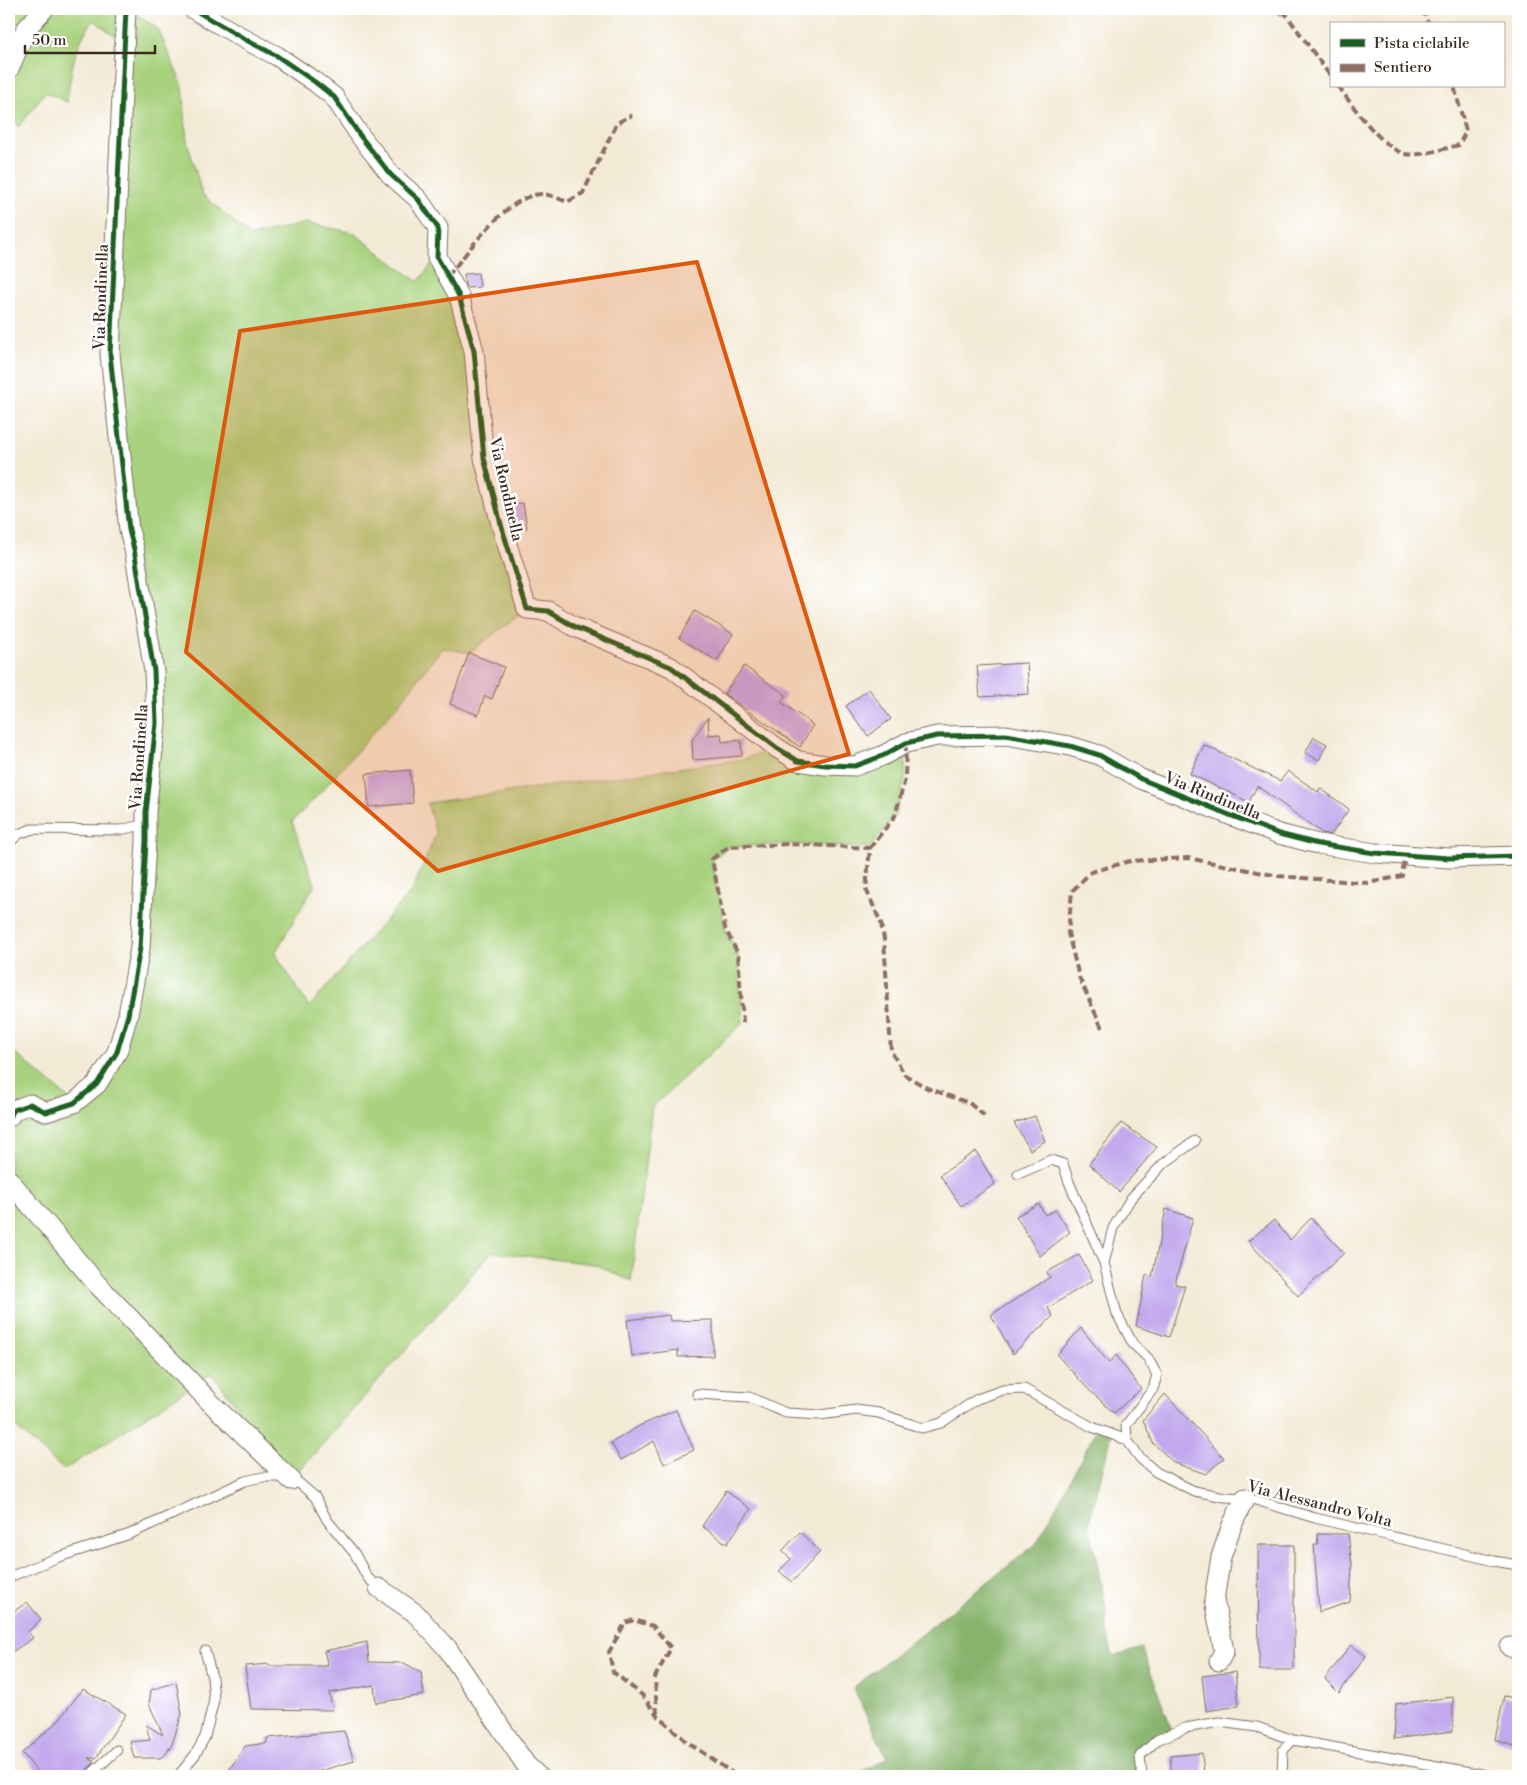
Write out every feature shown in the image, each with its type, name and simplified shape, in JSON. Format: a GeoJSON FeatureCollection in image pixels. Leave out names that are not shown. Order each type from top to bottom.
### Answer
{"type":"FeatureCollection","features":[{"type":"Feature","properties":{"kind":"street"},"geometry":{"type":"LineString","coordinates":[[9,69],[26,29],[44,9]]}},
{"type":"Feature","properties":{"kind":"street","name":"Via Rondinella"},"geometry":{"type":"LineString","coordinates":[[9,1118],[14,1110],[30,1104],[46,1112],[74,1103],[97,1084],[117,1052],[128,1015],[140,948],[146,812],[156,723],[154,671],[134,549],[129,530],[110,354],[126,9]]}},
{"type":"Feature","properties":{"kind":"street","name":"Via Rondinella"},"geometry":{"type":"LineString","coordinates":[[193,9],[277,56],[334,97],[391,175],[418,199],[438,228],[437,257],[459,296],[474,351],[484,458],[502,528],[527,609],[548,611],[575,627],[671,668],[769,743],[798,761],[825,766],[855,766],[882,756],[906,743]]}},
{"type":"Feature","properties":{"kind":"street","name":"Via Rindinella"},"geometry":{"type":"LineString","coordinates":[[906,743],[937,736],[1006,735],[1034,739],[1070,746],[1100,755],[1141,779],[1279,834],[1318,844],[1376,853],[1440,857],[1518,856]]}},
{"type":"Feature","properties":{"kind":"street"},"geometry":{"type":"LineString","coordinates":[[9,1180],[96,1283],[211,1403],[291,1480]]}},
{"type":"Feature","properties":{"kind":"street"},"geometry":{"type":"LineString","coordinates":[[1220,1661],[1224,1651],[1214,1600],[1221,1557],[1232,1525],[1245,1498]]}},
{"type":"Feature","properties":{"kind":"street"},"geometry":{"type":"LineString","coordinates":[[379,1588],[415,1613],[447,1648],[526,1764],[538,1776]]}},
{"type":"Feature","properties":{"kind":"lane"},"geometry":{"type":"LineString","coordinates":[[9,843],[19,834],[32,830],[120,830],[146,824]]}},
{"type":"Feature","properties":{"kind":"lane"},"geometry":{"type":"LineString","coordinates":[[1104,1263],[1113,1228],[1131,1198],[1163,1164],[1195,1141]]}},
{"type":"Feature","properties":{"kind":"lane"},"geometry":{"type":"LineString","coordinates":[[697,1394],[749,1397],[786,1413],[820,1415],[856,1410],[879,1412],[922,1428],[941,1423],[977,1399],[1003,1390],[1024,1389],[1092,1426],[1127,1440],[1126,1425],[1153,1390],[1157,1375],[1148,1358],[1133,1344],[1117,1314],[1104,1263],[1063,1164],[1051,1160],[1018,1174]]}},
{"type":"Feature","properties":{"kind":"lane","name":"Via Alessandro Volta"},"geometry":{"type":"LineString","coordinates":[[1127,1440],[1140,1458],[1156,1472],[1194,1492],[1245,1498],[1315,1518],[1518,1566]]}},
{"type":"Feature","properties":{"kind":"lane"},"geometry":{"type":"LineString","coordinates":[[9,1579],[12,1576],[56,1558],[130,1534],[245,1481],[263,1477],[282,1477],[299,1483],[315,1496],[327,1520],[355,1554],[367,1577],[379,1588]]}},
{"type":"Feature","properties":{"kind":"lane"},"geometry":{"type":"LineString","coordinates":[[178,1776],[195,1755],[205,1737],[214,1700],[212,1677],[205,1651]]}},
{"type":"Feature","properties":{"kind":"lane"},"geometry":{"type":"LineString","coordinates":[[1142,1776],[1140,1756],[1157,1740],[1185,1728],[1219,1722],[1258,1727],[1293,1740],[1492,1776]]}},
{"type":"Feature","properties":{"kind":"lane"},"geometry":{"type":"LineString","coordinates":[[1282,1776],[1283,1750],[1293,1740]]}},
{"type":"Feature","properties":{"kind":"lane"},"geometry":{"type":"LineString","coordinates":[[89,1776],[117,1750]]}},
{"type":"Feature","properties":{"kind":"highlighted area"},"geometry":{"type":"Polygon","coordinates":[[[697,262],[849,754],[438,871],[186,652],[240,331],[697,262]]]}},
{"type":"Feature","properties":{"kind":"green space"},"geometry":{"type":"Polygon","coordinates":[[[9,9],[129,9],[158,29],[183,87],[187,141],[202,194],[250,236],[307,223],[354,233],[418,282],[437,257],[459,296],[477,394],[527,609],[469,653],[442,648],[399,704],[292,822],[315,884],[275,953],[309,1007],[413,889],[436,834],[427,803],[743,759],[777,748],[825,765],[906,743],[905,779],[895,816],[870,848],[788,844],[728,847],[712,859],[725,928],[738,954],[743,1023],[652,1107],[631,1281],[594,1264],[492,1252],[291,1480],[212,1373],[64,1470],[9,1421],[9,1048],[74,1103],[97,1084],[128,1015],[156,723],[110,354],[124,43],[94,20],[87,29],[74,58],[67,102],[45,92],[19,127],[9,112],[9,9]]]}},
{"type":"Feature","properties":{"kind":"green space"},"geometry":{"type":"Polygon","coordinates":[[[1097,1429],[1112,1434],[1089,1523],[1106,1608],[1107,1632],[1113,1657],[1142,1648],[1173,1733],[1140,1756],[1142,1776],[854,1776],[887,1758],[853,1688],[1036,1544],[1097,1429]]]}},
{"type":"Feature","properties":{"kind":"building"},"geometry":{"type":"Polygon","coordinates":[[[478,273],[480,287],[468,288],[465,284],[464,274],[478,273]]]}},
{"type":"Feature","properties":{"kind":"building"},"geometry":{"type":"Polygon","coordinates":[[[523,503],[527,528],[515,531],[508,505],[523,503]]]}},
{"type":"Feature","properties":{"kind":"building"},"geometry":{"type":"Polygon","coordinates":[[[695,611],[733,634],[717,661],[679,638],[695,611]]]}},
{"type":"Feature","properties":{"kind":"building"},"geometry":{"type":"Polygon","coordinates":[[[469,653],[504,667],[492,699],[485,696],[478,715],[450,704],[469,653]]]}},
{"type":"Feature","properties":{"kind":"building"},"geometry":{"type":"Polygon","coordinates":[[[1027,663],[1029,694],[980,697],[977,666],[1027,663]]]}},
{"type":"Feature","properties":{"kind":"building"},"geometry":{"type":"Polygon","coordinates":[[[744,666],[786,695],[781,702],[813,725],[800,747],[724,694],[744,666]]]}},
{"type":"Feature","properties":{"kind":"building"},"geometry":{"type":"Polygon","coordinates":[[[869,689],[891,719],[868,736],[846,706],[869,689]]]}},
{"type":"Feature","properties":{"kind":"building"},"geometry":{"type":"Polygon","coordinates":[[[708,717],[709,735],[721,734],[722,742],[741,740],[742,756],[693,760],[692,740],[708,717]]]}},
{"type":"Feature","properties":{"kind":"building"},"geometry":{"type":"Polygon","coordinates":[[[1314,737],[1327,744],[1319,760],[1305,753],[1314,737]]]}},
{"type":"Feature","properties":{"kind":"building"},"geometry":{"type":"Polygon","coordinates":[[[1204,745],[1280,781],[1288,771],[1318,792],[1320,788],[1349,809],[1331,835],[1322,833],[1257,786],[1249,802],[1190,774],[1204,745]]]}},
{"type":"Feature","properties":{"kind":"building"},"geometry":{"type":"Polygon","coordinates":[[[410,770],[413,803],[369,807],[366,774],[410,770]]]}},
{"type":"Feature","properties":{"kind":"building"},"geometry":{"type":"Polygon","coordinates":[[[1035,1116],[1045,1141],[1030,1150],[1014,1123],[1035,1116]]]}},
{"type":"Feature","properties":{"kind":"building"},"geometry":{"type":"Polygon","coordinates":[[[1121,1123],[1157,1147],[1119,1192],[1089,1164],[1121,1123]]]}},
{"type":"Feature","properties":{"kind":"building"},"geometry":{"type":"Polygon","coordinates":[[[976,1151],[995,1184],[961,1206],[940,1175],[976,1151]]]}},
{"type":"Feature","properties":{"kind":"building"},"geometry":{"type":"Polygon","coordinates":[[[1039,1204],[1045,1215],[1056,1210],[1070,1232],[1040,1256],[1016,1216],[1039,1204]]]}},
{"type":"Feature","properties":{"kind":"building"},"geometry":{"type":"Polygon","coordinates":[[[1166,1209],[1193,1218],[1175,1284],[1185,1286],[1169,1337],[1136,1326],[1146,1275],[1152,1277],[1166,1209]]]}},
{"type":"Feature","properties":{"kind":"building"},"geometry":{"type":"Polygon","coordinates":[[[1311,1218],[1344,1253],[1298,1296],[1248,1241],[1274,1220],[1290,1240],[1311,1218]]]}},
{"type":"Feature","properties":{"kind":"building"},"geometry":{"type":"Polygon","coordinates":[[[1079,1255],[1093,1280],[1048,1308],[1053,1316],[1013,1354],[991,1315],[1050,1277],[1047,1272],[1079,1255]]]}},
{"type":"Feature","properties":{"kind":"building"},"geometry":{"type":"Polygon","coordinates":[[[669,1315],[670,1321],[713,1320],[713,1356],[678,1357],[678,1350],[632,1356],[627,1320],[669,1315]]]}},
{"type":"Feature","properties":{"kind":"building"},"geometry":{"type":"Polygon","coordinates":[[[1081,1328],[1109,1363],[1116,1355],[1141,1389],[1114,1413],[1088,1389],[1057,1355],[1081,1328]]]}},
{"type":"Feature","properties":{"kind":"building"},"geometry":{"type":"Polygon","coordinates":[[[1165,1394],[1224,1458],[1206,1474],[1174,1463],[1153,1443],[1143,1420],[1165,1394]]]}},
{"type":"Feature","properties":{"kind":"building"},"geometry":{"type":"Polygon","coordinates":[[[676,1410],[694,1450],[664,1464],[654,1441],[621,1460],[611,1443],[639,1426],[676,1410]]]}},
{"type":"Feature","properties":{"kind":"building"},"geometry":{"type":"Polygon","coordinates":[[[726,1491],[751,1509],[727,1544],[702,1526],[726,1491]]]}},
{"type":"Feature","properties":{"kind":"building"},"geometry":{"type":"Polygon","coordinates":[[[800,1532],[820,1552],[792,1582],[779,1571],[791,1559],[782,1551],[800,1532]]]}},
{"type":"Feature","properties":{"kind":"building"},"geometry":{"type":"Polygon","coordinates":[[[1317,1534],[1348,1534],[1352,1565],[1350,1602],[1319,1612],[1314,1545],[1318,1545],[1317,1534]]]}},
{"type":"Feature","properties":{"kind":"building"},"geometry":{"type":"Polygon","coordinates":[[[1258,1545],[1294,1545],[1294,1670],[1259,1670],[1258,1545]]]}},
{"type":"Feature","properties":{"kind":"building"},"geometry":{"type":"Polygon","coordinates":[[[27,1602],[41,1619],[28,1632],[33,1638],[9,1654],[9,1615],[27,1602]]]}},
{"type":"Feature","properties":{"kind":"building"},"geometry":{"type":"Polygon","coordinates":[[[367,1642],[369,1662],[404,1663],[421,1672],[424,1695],[376,1703],[374,1685],[329,1693],[333,1710],[251,1709],[245,1666],[269,1664],[269,1666],[328,1666],[324,1651],[367,1642]]]}},
{"type":"Feature","properties":{"kind":"building"},"geometry":{"type":"Polygon","coordinates":[[[1351,1645],[1366,1656],[1339,1693],[1325,1679],[1351,1645]]]}},
{"type":"Feature","properties":{"kind":"building"},"geometry":{"type":"Polygon","coordinates":[[[1235,1672],[1239,1706],[1206,1711],[1202,1676],[1235,1672]]]}},
{"type":"Feature","properties":{"kind":"building"},"geometry":{"type":"Polygon","coordinates":[[[176,1682],[182,1714],[170,1750],[169,1748],[166,1754],[160,1758],[134,1758],[130,1742],[150,1740],[146,1725],[163,1735],[149,1704],[151,1690],[176,1682]]]}},
{"type":"Feature","properties":{"kind":"building"},"geometry":{"type":"Polygon","coordinates":[[[83,1689],[126,1714],[96,1758],[88,1758],[95,1762],[85,1771],[83,1776],[41,1776],[22,1753],[57,1722],[83,1689]]]}},
{"type":"Feature","properties":{"kind":"building"},"geometry":{"type":"Polygon","coordinates":[[[1504,1696],[1518,1699],[1518,1747],[1495,1740],[1504,1696]]]}},
{"type":"Feature","properties":{"kind":"building"},"geometry":{"type":"Polygon","coordinates":[[[1453,1697],[1453,1731],[1394,1739],[1396,1704],[1453,1697]]]}},
{"type":"Feature","properties":{"kind":"building"},"geometry":{"type":"Polygon","coordinates":[[[344,1731],[354,1761],[303,1776],[225,1776],[245,1746],[267,1743],[267,1738],[344,1731]]]}},
{"type":"Feature","properties":{"kind":"building"},"geometry":{"type":"Polygon","coordinates":[[[1202,1753],[1204,1775],[1172,1776],[1170,1756],[1202,1753]]]}},
{"type":"Feature","properties":{"kind":"marked path"},"geometry":{"type":"LineString","coordinates":[[1422,9],[1428,22]]}},
{"type":"Feature","properties":{"kind":"marked path"},"geometry":{"type":"LineString","coordinates":[[1283,10],[1330,76]]}},
{"type":"Feature","properties":{"kind":"marked path"},"geometry":{"type":"LineString","coordinates":[[1340,88],[1378,136],[1397,150],[1411,155],[1459,145],[1466,131],[1455,88]]}},
{"type":"Feature","properties":{"kind":"marked path"},"geometry":{"type":"LineString","coordinates":[[448,276],[490,226],[516,203],[542,194],[567,202],[583,193],[617,123],[632,115]]}},
{"type":"Feature","properties":{"kind":"marked path"},"geometry":{"type":"LineString","coordinates":[[906,743],[905,779],[895,816],[870,848],[866,889],[881,923],[884,939],[891,1051],[905,1075],[927,1088],[969,1103],[986,1117]]}},
{"type":"Feature","properties":{"kind":"marked path"},"geometry":{"type":"LineString","coordinates":[[743,1023],[738,954],[725,928],[712,859],[728,847],[788,844],[870,848]]}},
{"type":"Feature","properties":{"kind":"marked path"},"geometry":{"type":"LineString","coordinates":[[1102,1028],[1079,977],[1068,933],[1072,891],[1091,872],[1130,861],[1188,858],[1278,876],[1368,883],[1402,876],[1405,855]]}},
{"type":"Feature","properties":{"kind":"marked path"},"geometry":{"type":"LineString","coordinates":[[657,1715],[655,1677],[671,1648],[653,1626],[634,1620],[625,1623],[609,1652],[613,1672],[642,1695],[657,1715],[687,1742],[737,1776]]}},
{"type":"Feature","properties":{"kind":"cycle path"},"geometry":{"type":"LineString","coordinates":[[9,1117],[14,1110],[30,1104],[46,1112],[74,1103],[97,1084],[117,1052],[128,1015],[140,948],[146,812],[156,723],[154,671],[134,549],[129,530],[110,354],[126,9]]}},
{"type":"Feature","properties":{"kind":"cycle path"},"geometry":{"type":"LineString","coordinates":[[193,9],[277,56],[334,97],[361,137],[391,175],[418,199],[438,228],[437,257],[459,296],[474,351],[484,458],[502,528],[527,609],[548,611],[575,627],[671,667],[777,748],[798,761],[825,765],[855,766],[882,756],[906,743],[937,736],[1006,735],[1070,746],[1099,755],[1141,779],[1232,816],[1279,834],[1318,844],[1375,853],[1449,858],[1518,856]]}}]}
